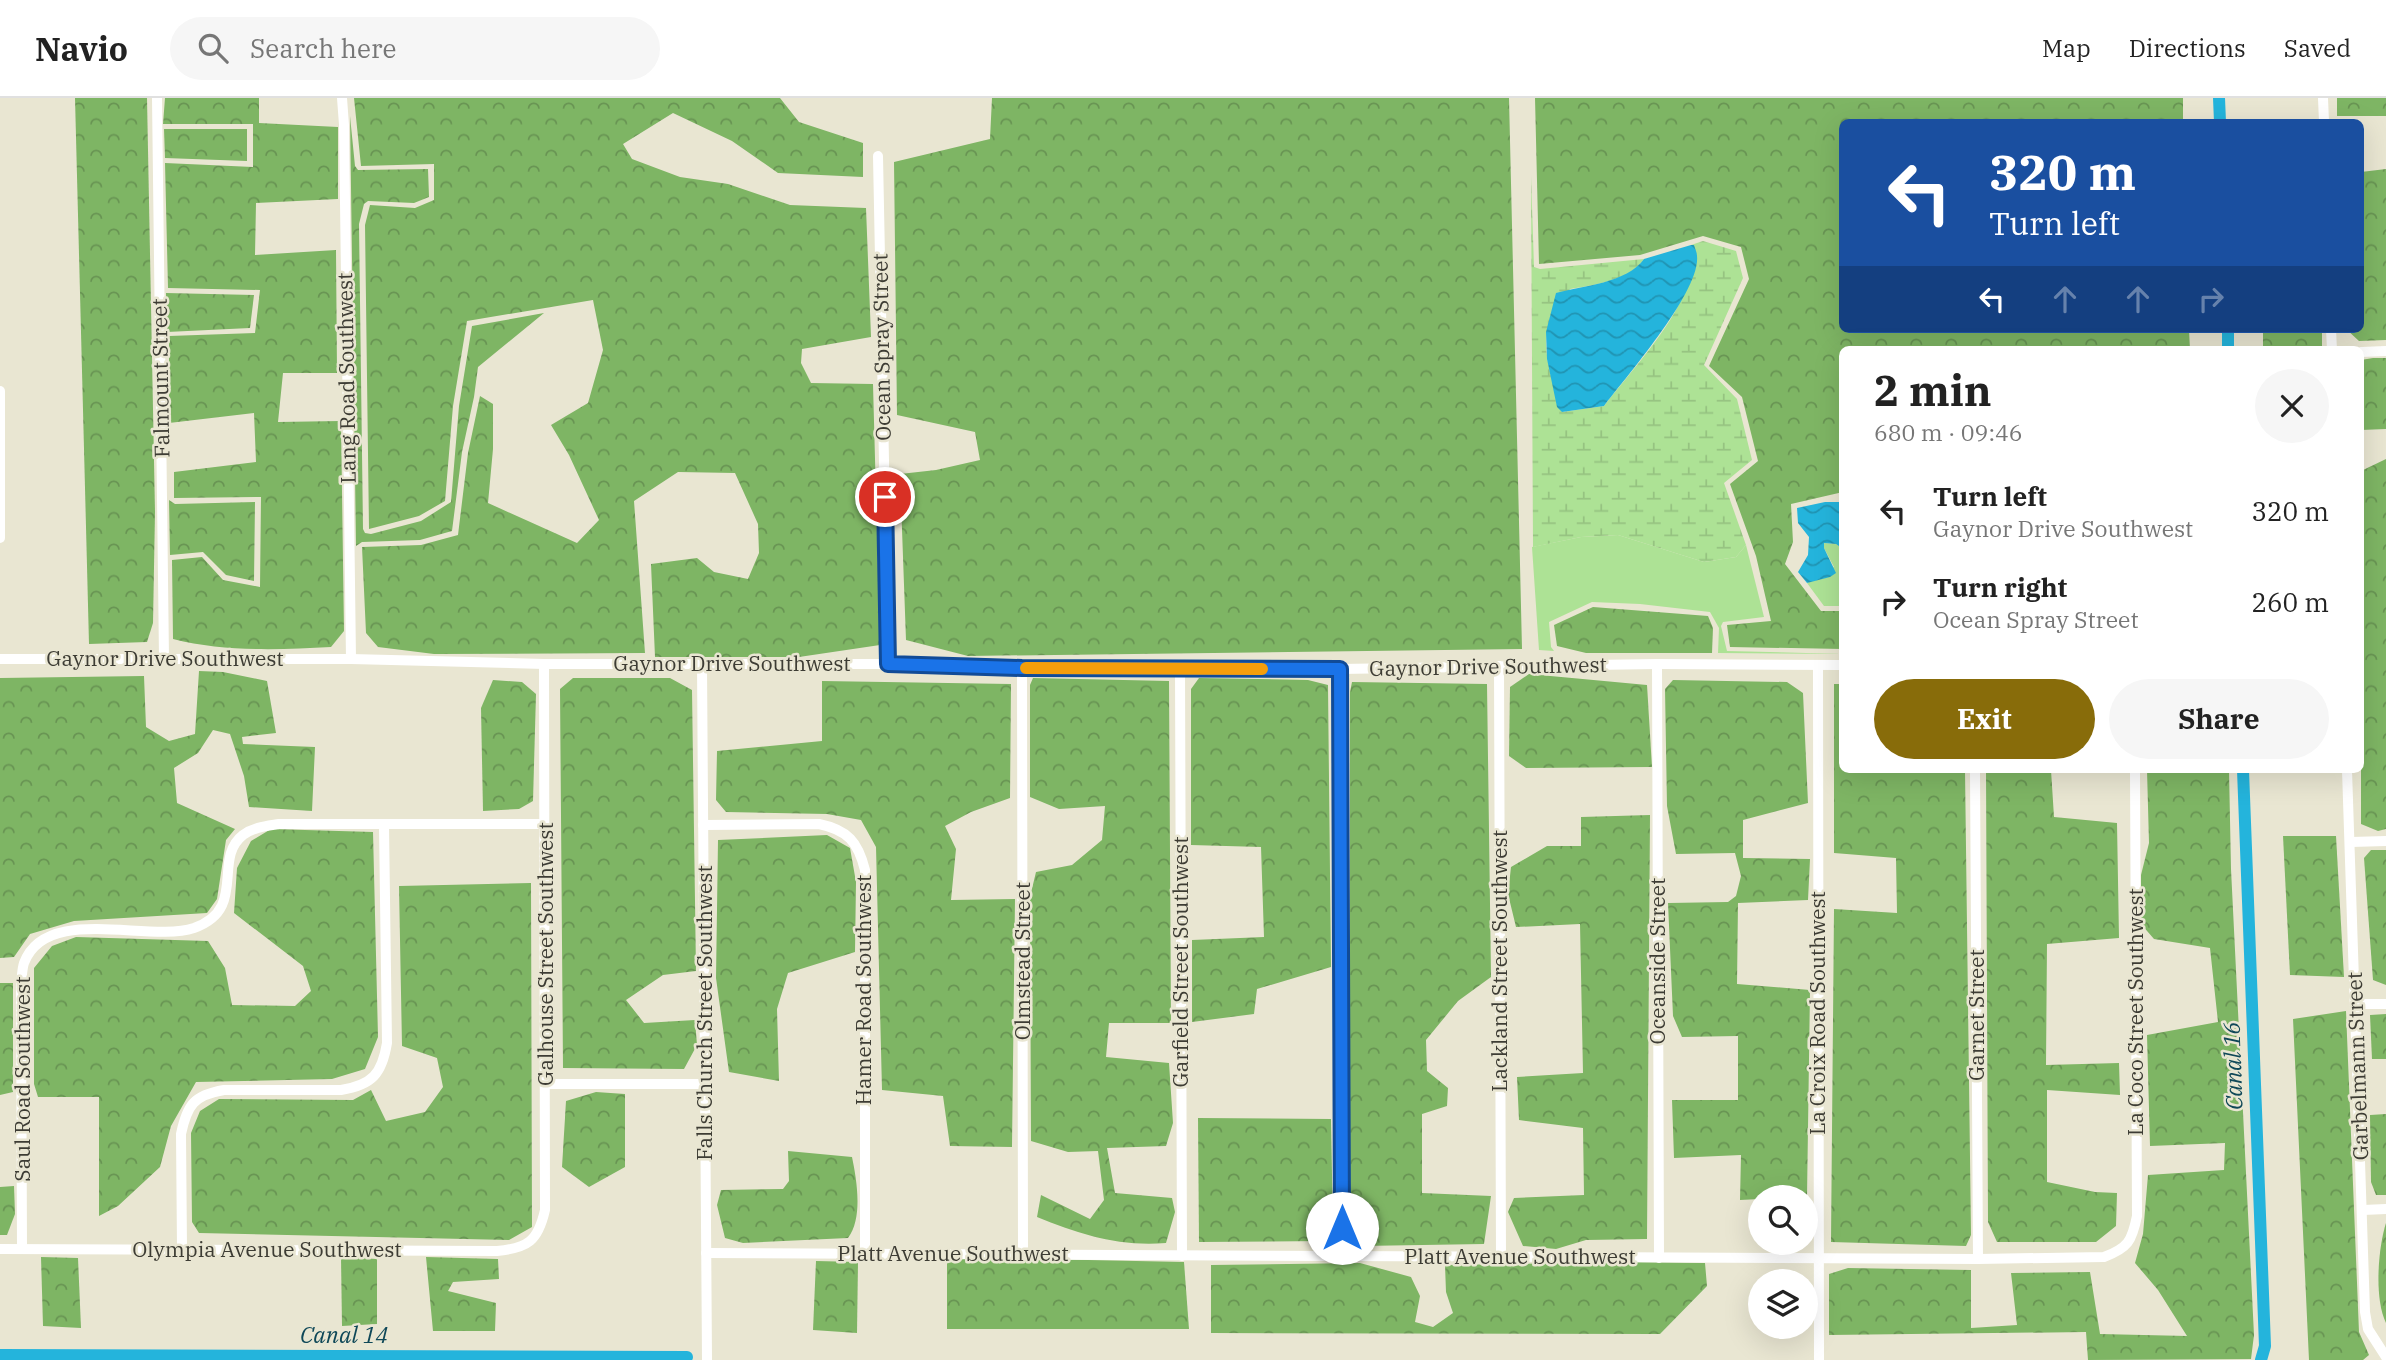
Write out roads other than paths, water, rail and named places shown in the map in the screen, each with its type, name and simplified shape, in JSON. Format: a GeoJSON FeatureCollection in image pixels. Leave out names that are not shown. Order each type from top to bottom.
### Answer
{"type":"FeatureCollection","features":[{"type":"Feature","properties":{"kind":"street","name":"Falmount Street"},"geometry":{"type":"LineString","coordinates":[[157,98],[164,657]]}},
{"type":"Feature","properties":{"kind":"street","name":"Lang Road Southwest"},"geometry":{"type":"LineString","coordinates":[[342,98],[351,659]]}},
{"type":"Feature","properties":{"kind":"street"},"geometry":{"type":"LineString","coordinates":[[2323,98],[2324,119]]}},
{"type":"Feature","properties":{"kind":"street","name":"Ocean Spray Street"},"geometry":{"type":"LineString","coordinates":[[878,156],[888,664]]}},
{"type":"Feature","properties":{"kind":"street"},"geometry":{"type":"LineString","coordinates":[[2364,352],[2386,351]]}},
{"type":"Feature","properties":{"kind":"street"},"geometry":{"type":"LineString","coordinates":[[0,391],[0,538]]}},
{"type":"Feature","properties":{"kind":"street","name":"Gaynor Drive Southwest"},"geometry":{"type":"LineString","coordinates":[[0,659],[164,657],[544,664],[888,664],[1022,668],[1340,669],[1657,664],[1839,665]]}},
{"type":"Feature","properties":{"kind":"street","name":"Galhouse Street Southwest"},"geometry":{"type":"LineString","coordinates":[[532,1241],[541,1228],[545,1210],[547,1084],[544,664]]}},
{"type":"Feature","properties":{"kind":"street","name":"Oceanside Street"},"geometry":{"type":"LineString","coordinates":[[1657,664],[1659,1258]]}},
{"type":"Feature","properties":{"kind":"street","name":"Falls Church Street Southwest"},"geometry":{"type":"LineString","coordinates":[[702,665],[707,1360]]}},
{"type":"Feature","properties":{"kind":"street","name":"La Croix Road Southwest"},"geometry":{"type":"LineString","coordinates":[[1818,665],[1819,1360]]}},
{"type":"Feature","properties":{"kind":"street","name":"Lackland Street Southwest"},"geometry":{"type":"LineString","coordinates":[[1499,666],[1501,1257]]}},
{"type":"Feature","properties":{"kind":"street","name":"Olmstead Street"},"geometry":{"type":"LineString","coordinates":[[1022,668],[1023,1254]]}},
{"type":"Feature","properties":{"kind":"street","name":"Garfield Street Southwest"},"geometry":{"type":"LineString","coordinates":[[1180,668],[1182,1256]]}},
{"type":"Feature","properties":{"kind":"street"},"geometry":{"type":"LineString","coordinates":[[1340,669],[1342,1256]]}},
{"type":"Feature","properties":{"kind":"street","name":"Garnet Street"},"geometry":{"type":"LineString","coordinates":[[1975,773],[1978,1259]]}},
{"type":"Feature","properties":{"kind":"street","name":"La Coco Street Southwest"},"geometry":{"type":"LineString","coordinates":[[2121,1250],[2133,1235],[2137,1216],[2135,773]]}},
{"type":"Feature","properties":{"kind":"street","name":"Garbelmann Street"},"geometry":{"type":"LineString","coordinates":[[2347,773],[2368,1329],[2386,1357]]}},
{"type":"Feature","properties":{"kind":"street","name":"Saul Road Southwest"},"geometry":{"type":"LineString","coordinates":[[22,1249],[21,984],[24,963],[34,946],[51,935],[74,930],[172,931],[191,929],[208,922],[222,907],[233,850],[242,836],[258,828],[279,824],[545,824]]}},
{"type":"Feature","properties":{"kind":"street","name":"Hamer Road Southwest"},"geometry":{"type":"LineString","coordinates":[[703,825],[819,824],[833,827],[849,837],[860,852],[865,870],[865,1254]]}},
{"type":"Feature","properties":{"kind":"street"},"geometry":{"type":"LineString","coordinates":[[182,1249],[181,1134],[185,1116],[194,1101],[207,1093],[224,1090],[341,1090],[357,1087],[373,1078],[384,1063],[387,1044],[384,825]]}},
{"type":"Feature","properties":{"kind":"street"},"geometry":{"type":"LineString","coordinates":[[2351,842],[2386,841]]}},
{"type":"Feature","properties":{"kind":"street"},"geometry":{"type":"LineString","coordinates":[[2356,1004],[2386,1004]]}},
{"type":"Feature","properties":{"kind":"street"},"geometry":{"type":"LineString","coordinates":[[547,1084],[706,1084]]}},
{"type":"Feature","properties":{"kind":"street"},"geometry":{"type":"LineString","coordinates":[[2362,1210],[2386,1209]]}},
{"type":"Feature","properties":{"kind":"street","name":"Olympia Avenue Southwest"},"geometry":{"type":"LineString","coordinates":[[0,1249],[497,1251],[516,1249],[532,1241]]}},
{"type":"Feature","properties":{"kind":"street","name":"Platt Avenue Southwest"},"geometry":{"type":"LineString","coordinates":[[706,1253],[2087,1259],[2104,1257],[2121,1250]]}},
{"type":"Feature","properties":{"kind":"water"},"geometry":{"type":"Polygon","coordinates":[[[1694,245],[1697,256],[1695,271],[1687,290],[1644,355],[1604,406],[1562,412],[1557,407],[1547,359],[1546,332],[1556,293],[1616,278],[1636,267],[1644,259],[1694,245]]]}},
{"type":"Feature","properties":{"kind":"water"},"geometry":{"type":"Polygon","coordinates":[[[1839,502],[1839,546],[1824,543],[1836,573],[1830,577],[1807,583],[1798,572],[1808,555],[1809,537],[1798,523],[1797,508],[1839,502]]]}},
{"type":"Feature","properties":{"kind":"waterway","name":"Canal 16"},"geometry":{"type":"LineString","coordinates":[[2219,98],[2220,119]]}},
{"type":"Feature","properties":{"kind":"waterway","name":"Canal 16"},"geometry":{"type":"LineString","coordinates":[[2228,333],[2228,346]]}},
{"type":"Feature","properties":{"kind":"waterway","name":"Canal 16"},"geometry":{"type":"LineString","coordinates":[[2243,773],[2265,1346],[2261,1360]]}},
{"type":"Feature","properties":{"kind":"waterway","name":"Canal 14"},"geometry":{"type":"LineString","coordinates":[[0,1355],[687,1357]]}}]}
